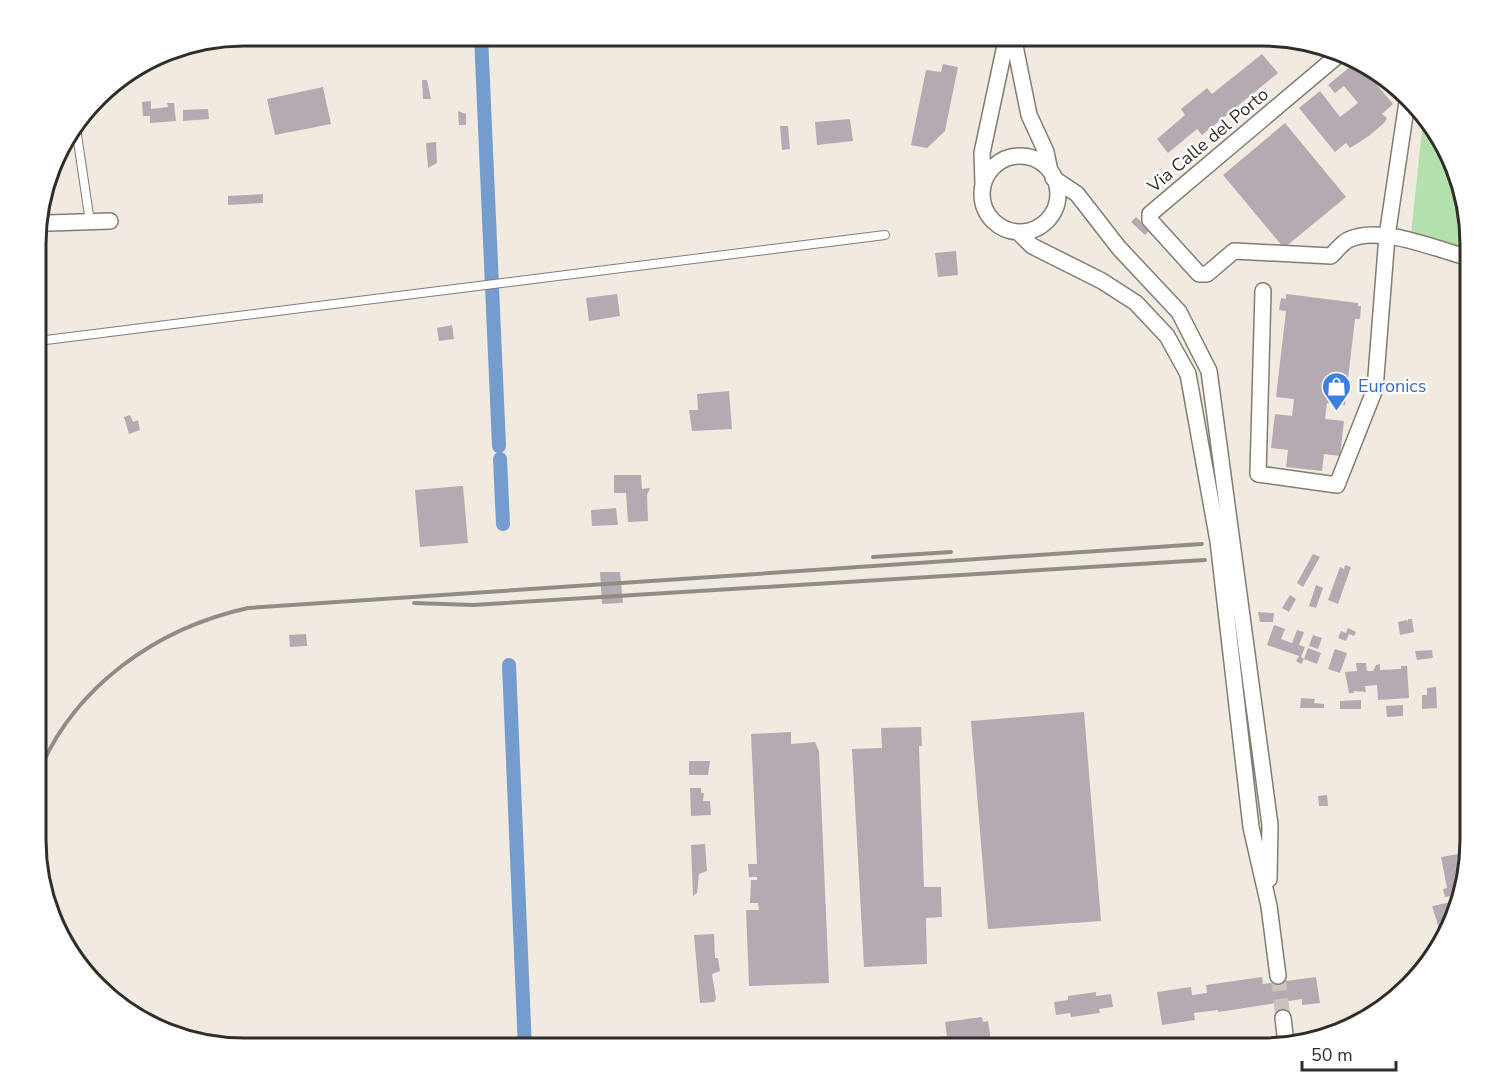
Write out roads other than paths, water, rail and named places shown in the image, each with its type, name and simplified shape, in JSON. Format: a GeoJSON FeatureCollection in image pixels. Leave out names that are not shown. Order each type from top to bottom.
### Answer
{"type":"FeatureCollection","features":[{"type":"Feature","properties":{"kind":"street"},"geometry":{"type":"LineString","coordinates":[[1005,47],[982,153],[982,201],[989,217],[1002,228],[1019,232],[1036,229],[1049,219],[1057,203],[1057,186],[1046,152],[1029,115],[1015,47]]}},
{"type":"Feature","properties":{"kind":"street","name":"Via Calle del Porto"},"geometry":{"type":"LineString","coordinates":[[1332,60],[1149,214],[1150,220],[1199,274],[1207,274],[1234,250],[1331,256],[1348,240],[1387,236]]}},
{"type":"Feature","properties":{"kind":"street"},"geometry":{"type":"LineString","coordinates":[[1263,291],[1258,474],[1337,485],[1375,389],[1387,236],[1406,110]]}},
{"type":"Feature","properties":{"kind":"street"},"geometry":{"type":"LineString","coordinates":[[983,184],[993,166],[1012,157],[1033,158],[1077,194],[1119,248],[1179,312],[1209,371],[1270,825],[1269,906]]}},
{"type":"Feature","properties":{"kind":"street"},"geometry":{"type":"LineString","coordinates":[[48,223],[110,221]]}},
{"type":"Feature","properties":{"kind":"street"},"geometry":{"type":"LineString","coordinates":[[1019,232],[1032,246],[1102,281],[1136,303],[1167,336],[1188,374],[1218,541],[1251,827],[1269,906],[1278,976]]}},
{"type":"Feature","properties":{"kind":"street"},"geometry":{"type":"LineString","coordinates":[[1387,236],[1459,255]]}},
{"type":"Feature","properties":{"kind":"street"},"geometry":{"type":"LineString","coordinates":[[1283,1018],[1285,1037]]}},
{"type":"Feature","properties":{"kind":"lane"},"geometry":{"type":"LineString","coordinates":[[78,139],[90,222]]}},
{"type":"Feature","properties":{"kind":"lane"},"geometry":{"type":"LineString","coordinates":[[46,340],[885,235]]}},
{"type":"Feature","properties":{"kind":"waterway"},"geometry":{"type":"LineString","coordinates":[[481,46],[499,446]]}},
{"type":"Feature","properties":{"kind":"waterway"},"geometry":{"type":"LineString","coordinates":[[500,459],[503,524]]}},
{"type":"Feature","properties":{"kind":"waterway"},"geometry":{"type":"LineString","coordinates":[[509,665],[525,1038]]}},
{"type":"Feature","properties":{"kind":"tunnel"},"geometry":{"type":"LineString","coordinates":[[1278,976],[1283,1018]]}},
{"type":"Feature","properties":{"kind":"railway"},"geometry":{"type":"LineString","coordinates":[[47,756],[73,714],[96,688],[122,666],[151,646],[182,630],[214,617],[248,608],[1202,544]]}},
{"type":"Feature","properties":{"kind":"railway"},"geometry":{"type":"LineString","coordinates":[[873,557],[951,552]]}},
{"type":"Feature","properties":{"kind":"railway"},"geometry":{"type":"LineString","coordinates":[[414,603],[473,605],[1205,560]]}},
{"type":"Feature","properties":{"kind":"place","name":"Euronics"},"geometry":{"type":"Point","coordinates":[1337,412]}}]}
